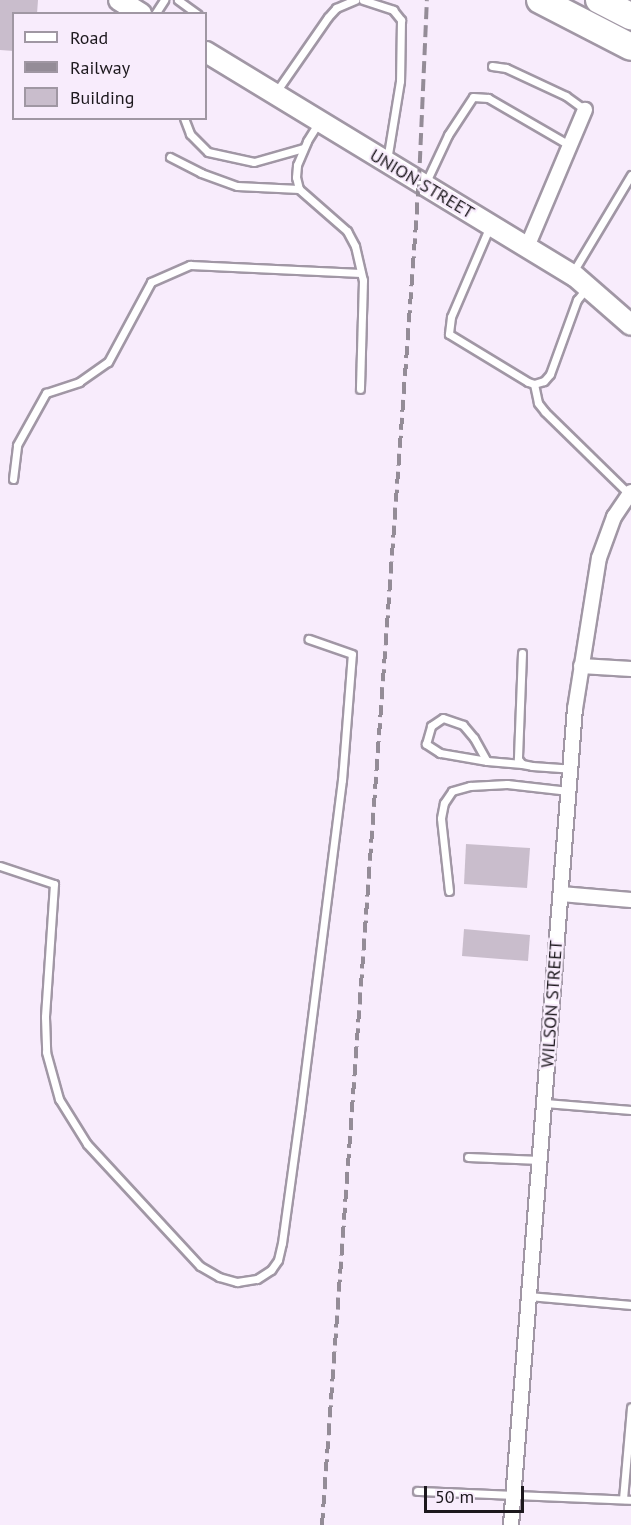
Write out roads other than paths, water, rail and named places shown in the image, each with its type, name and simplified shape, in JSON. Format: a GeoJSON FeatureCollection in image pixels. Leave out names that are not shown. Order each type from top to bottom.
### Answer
{"type":"FeatureCollection","features":[{"type":"Feature","properties":{"kind":"highway"},"geometry":{"type":"LineString","coordinates":[[540,0],[631,47]]}},
{"type":"Feature","properties":{"kind":"highway"},"geometry":{"type":"LineString","coordinates":[[599,0],[631,16]]}},
{"type":"Feature","properties":{"kind":"highway"},"geometry":{"type":"LineString","coordinates":[[594,28],[604,47],[631,62]]}},
{"type":"Feature","properties":{"kind":"street"},"geometry":{"type":"LineString","coordinates":[[119,0],[138,12]]}},
{"type":"Feature","properties":{"kind":"street","name":"UNION STREET"},"geometry":{"type":"LineString","coordinates":[[207,53],[572,274],[631,325]]}},
{"type":"Feature","properties":{"kind":"street"},"geometry":{"type":"LineString","coordinates":[[527,247],[585,111]]}},
{"type":"Feature","properties":{"kind":"street","name":"WILSON STREET"},"geometry":{"type":"LineString","coordinates":[[511,1525],[569,791],[581,666],[599,558],[614,517],[630,493]]}},
{"type":"Feature","properties":{"kind":"street"},"geometry":{"type":"LineString","coordinates":[[581,666],[631,669]]}},
{"type":"Feature","properties":{"kind":"street"},"geometry":{"type":"LineString","coordinates":[[561,894],[631,900]]}},
{"type":"Feature","properties":{"kind":"lane"},"geometry":{"type":"LineString","coordinates":[[178,0],[194,12]]}},
{"type":"Feature","properties":{"kind":"lane"},"geometry":{"type":"LineString","coordinates":[[274,94],[328,17],[336,8],[355,0]]}},
{"type":"Feature","properties":{"kind":"lane"},"geometry":{"type":"LineString","coordinates":[[363,0],[393,9],[401,20],[400,81],[387,162]]}},
{"type":"Feature","properties":{"kind":"lane"},"geometry":{"type":"LineString","coordinates":[[492,66],[506,68],[566,96],[585,111]]}},
{"type":"Feature","properties":{"kind":"lane"},"geometry":{"type":"LineString","coordinates":[[425,184],[448,135],[473,97],[488,98],[569,145]]}},
{"type":"Feature","properties":{"kind":"lane"},"geometry":{"type":"LineString","coordinates":[[185,120],[190,134],[208,152],[254,162],[303,148]]}},
{"type":"Feature","properties":{"kind":"lane"},"geometry":{"type":"LineString","coordinates":[[299,189],[297,165],[303,148],[319,122]]}},
{"type":"Feature","properties":{"kind":"lane"},"geometry":{"type":"LineString","coordinates":[[170,157],[201,174],[237,186],[299,189],[347,231],[355,246],[362,273],[360,389]]}},
{"type":"Feature","properties":{"kind":"lane"},"geometry":{"type":"LineString","coordinates":[[572,274],[631,175]]}},
{"type":"Feature","properties":{"kind":"lane"},"geometry":{"type":"LineString","coordinates":[[490,226],[451,317],[449,334],[534,384],[544,381],[550,374],[577,300],[588,286]]}},
{"type":"Feature","properties":{"kind":"lane"},"geometry":{"type":"LineString","coordinates":[[13,479],[17,445],[46,393],[79,382],[108,362],[151,282],[190,265],[362,273]]}},
{"type":"Feature","properties":{"kind":"lane"},"geometry":{"type":"LineString","coordinates":[[534,384],[538,403],[545,412],[630,493]]}},
{"type":"Feature","properties":{"kind":"lane"},"geometry":{"type":"LineString","coordinates":[[0,866],[54,884],[45,1017],[46,1052],[59,1099],[81,1136],[200,1266],[219,1277],[237,1282],[257,1278],[271,1270],[282,1243],[300,1112],[342,780],[352,654],[309,639]]}},
{"type":"Feature","properties":{"kind":"lane"},"geometry":{"type":"LineString","coordinates":[[522,653],[518,759],[522,764]]}},
{"type":"Feature","properties":{"kind":"lane"},"geometry":{"type":"LineString","coordinates":[[487,761],[474,738],[458,721],[443,718],[431,726],[426,744],[440,753],[487,761],[571,769]]}},
{"type":"Feature","properties":{"kind":"lane"},"geometry":{"type":"LineString","coordinates":[[449,891],[441,818],[444,803],[452,791],[470,786],[507,784],[569,791]]}},
{"type":"Feature","properties":{"kind":"lane"},"geometry":{"type":"LineString","coordinates":[[545,1103],[631,1110]]}},
{"type":"Feature","properties":{"kind":"lane"},"geometry":{"type":"LineString","coordinates":[[468,1157],[540,1160]]}},
{"type":"Feature","properties":{"kind":"lane"},"geometry":{"type":"LineString","coordinates":[[528,1296],[631,1305]]}},
{"type":"Feature","properties":{"kind":"lane"},"geometry":{"type":"LineString","coordinates":[[417,1491],[513,1493],[627,1500],[631,1407]]}},
{"type":"Feature","properties":{"kind":"railway"},"geometry":{"type":"LineString","coordinates":[[322,1525],[419,181],[427,0]]}}]}
